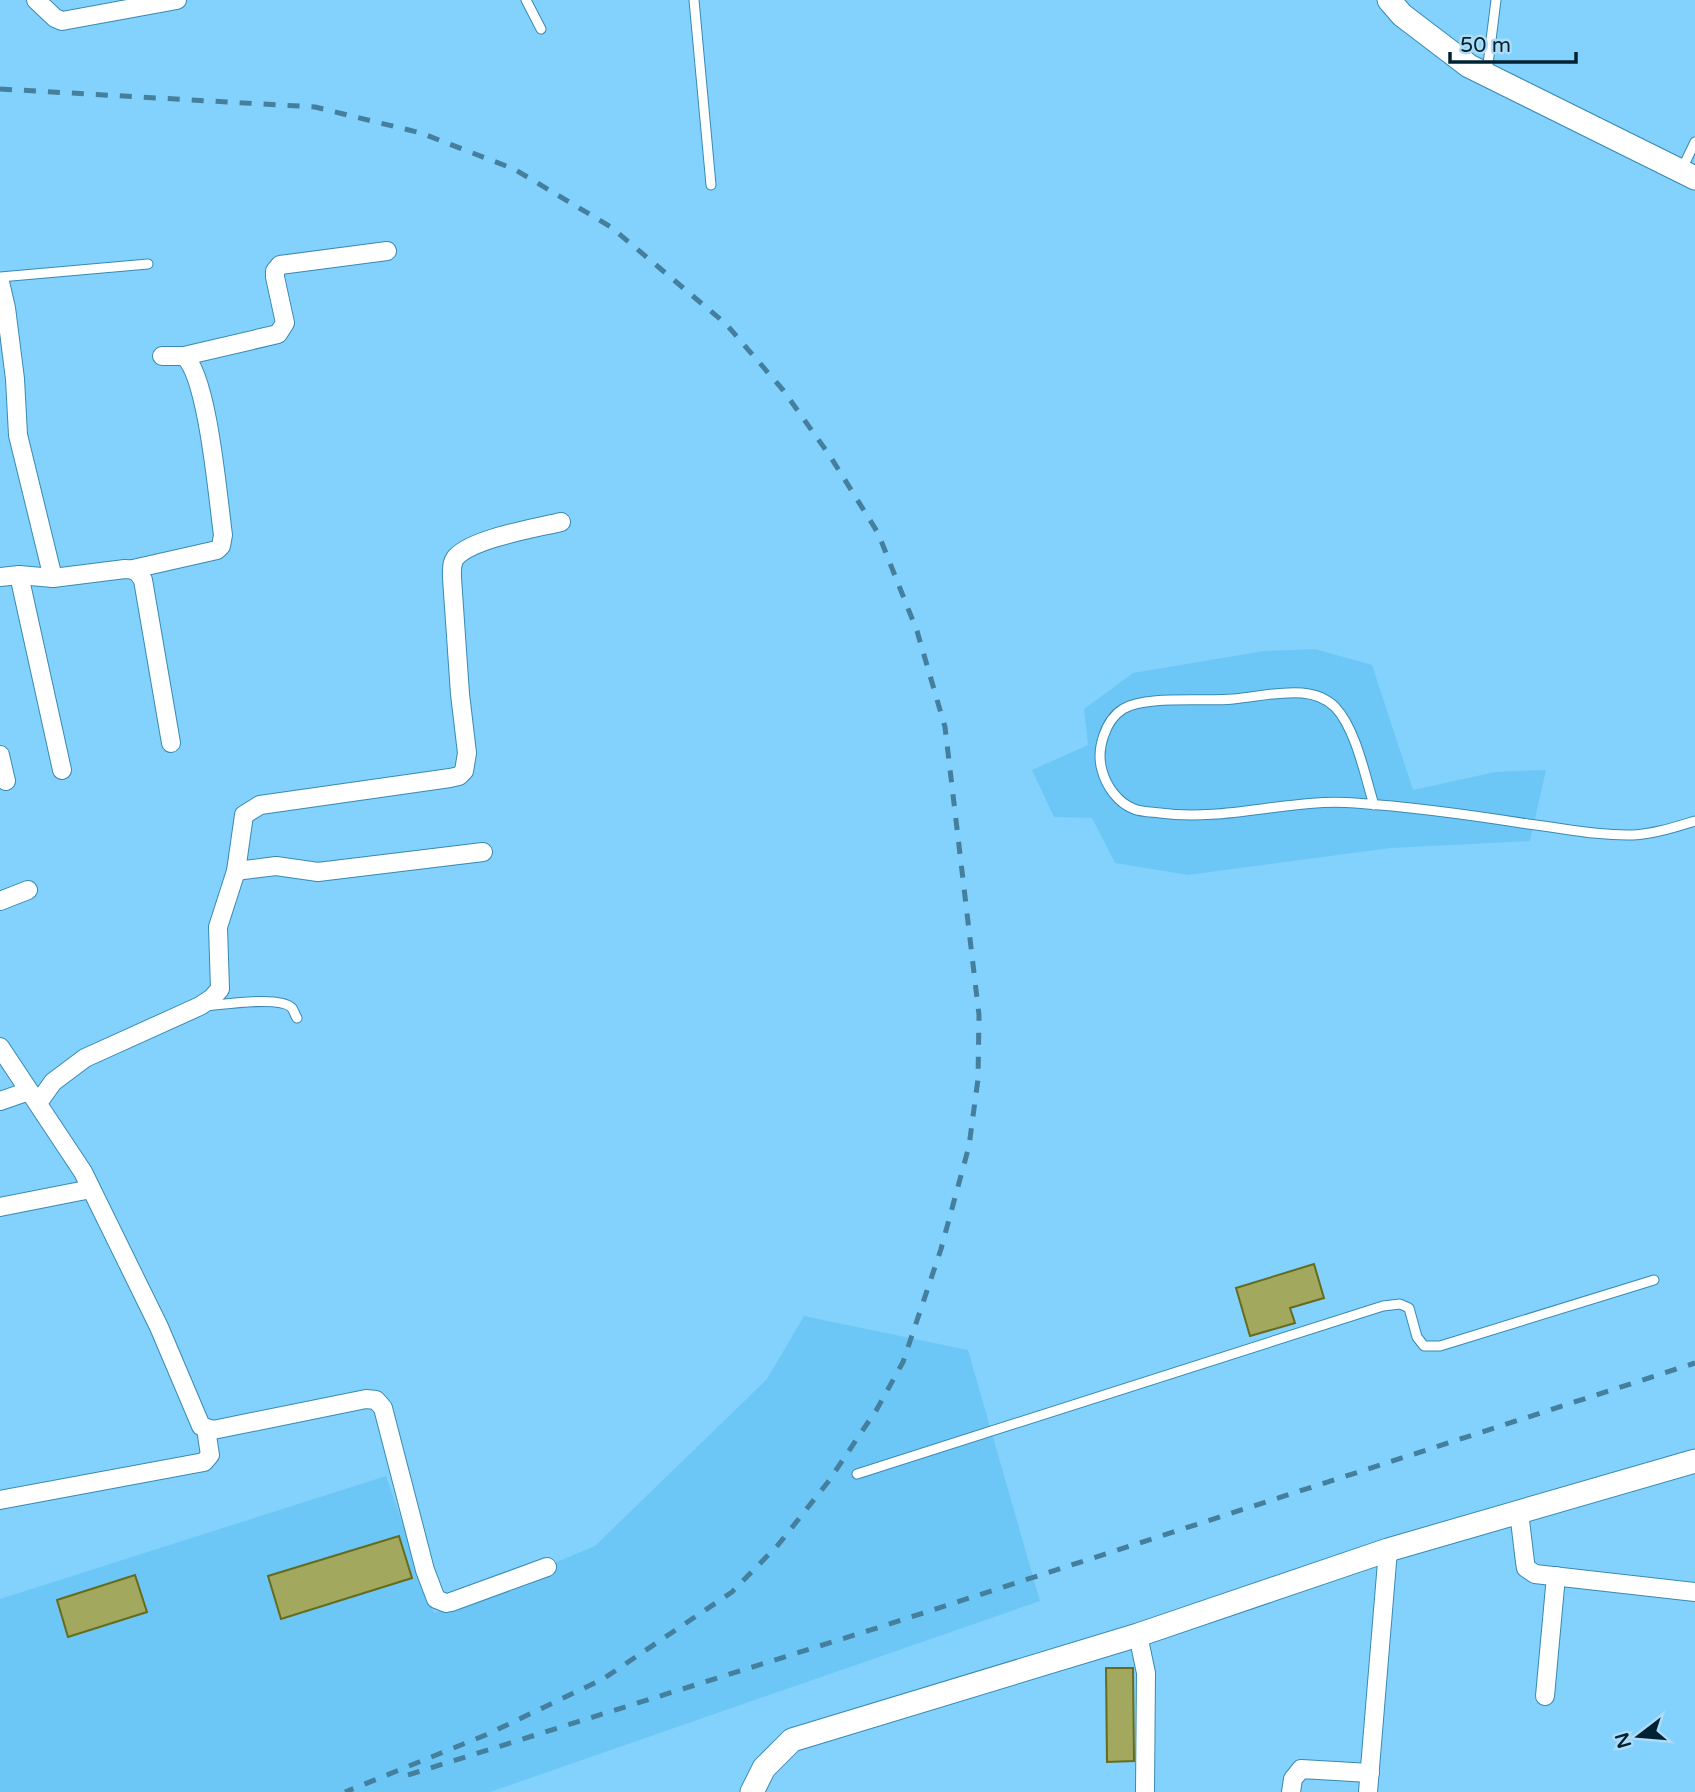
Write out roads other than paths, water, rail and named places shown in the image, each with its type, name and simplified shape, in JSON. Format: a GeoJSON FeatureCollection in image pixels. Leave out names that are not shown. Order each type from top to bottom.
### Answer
{"type":"FeatureCollection","features":[{"type":"Feature","properties":{"kind":"main road"},"geometry":{"type":"LineString","coordinates":[[1388,0],[1402,15],[1469,66],[1688,174]]}},
{"type":"Feature","properties":{"kind":"main road"},"geometry":{"type":"LineString","coordinates":[[752,1792],[764,1768],[792,1740],[1138,1635],[1388,1550],[1695,1461]]}},
{"type":"Feature","properties":{"kind":"street"},"geometry":{"type":"LineString","coordinates":[[36,0],[54,18],[69,20],[177,0]]}},
{"type":"Feature","properties":{"kind":"street"},"geometry":{"type":"LineString","coordinates":[[162,356],[184,356],[278,334],[285,323],[275,277],[275,271],[280,265],[387,251]]}},
{"type":"Feature","properties":{"kind":"street"},"geometry":{"type":"LineString","coordinates":[[0,279],[11,344],[18,435],[53,578]]}},
{"type":"Feature","properties":{"kind":"street"},"geometry":{"type":"LineString","coordinates":[[0,578],[19,575],[53,578],[133,569],[217,550],[223,535],[207,417],[194,369],[190,360],[184,356]]}},
{"type":"Feature","properties":{"kind":"street"},"geometry":{"type":"LineString","coordinates":[[0,1101],[34,1097],[85,1058],[212,999],[220,989],[218,927],[236,871],[244,815],[250,810],[260,805],[450,778],[459,776],[464,771],[467,753],[452,578],[455,558],[464,551],[498,536],[561,522]]}},
{"type":"Feature","properties":{"kind":"street"},"geometry":{"type":"LineString","coordinates":[[133,569],[143,580],[172,743]]}},
{"type":"Feature","properties":{"kind":"street"},"geometry":{"type":"LineString","coordinates":[[19,575],[62,770]]}},
{"type":"Feature","properties":{"kind":"street"},"geometry":{"type":"LineString","coordinates":[[0,755],[6,780]]}},
{"type":"Feature","properties":{"kind":"street"},"geometry":{"type":"LineString","coordinates":[[236,871],[276,866],[318,872],[483,852]]}},
{"type":"Feature","properties":{"kind":"street"},"geometry":{"type":"LineString","coordinates":[[0,901],[28,891]]}},
{"type":"Feature","properties":{"kind":"street"},"geometry":{"type":"LineString","coordinates":[[0,1047],[83,1172],[159,1328],[201,1426],[206,1429],[366,1399],[376,1400],[383,1408],[425,1570],[436,1599],[452,1602],[547,1567]]}},
{"type":"Feature","properties":{"kind":"street"},"geometry":{"type":"LineString","coordinates":[[0,1207],[91,1189]]}},
{"type":"Feature","properties":{"kind":"street"},"geometry":{"type":"LineString","coordinates":[[0,1500],[204,1462],[210,1455],[206,1429]]}},
{"type":"Feature","properties":{"kind":"street"},"geometry":{"type":"LineString","coordinates":[[1518,1512],[1526,1568],[1535,1574],[1695,1592]]}},
{"type":"Feature","properties":{"kind":"street"},"geometry":{"type":"LineString","coordinates":[[1368,1792],[1388,1550]]}},
{"type":"Feature","properties":{"kind":"street"},"geometry":{"type":"LineString","coordinates":[[1545,1696],[1556,1576]]}},
{"type":"Feature","properties":{"kind":"street"},"geometry":{"type":"LineString","coordinates":[[1138,1635],[1146,1673],[1145,1792]]}},
{"type":"Feature","properties":{"kind":"street"},"geometry":{"type":"LineString","coordinates":[[1291,1792],[1293,1779],[1301,1769],[1370,1773]]}},
{"type":"Feature","properties":{"kind":"lane"},"geometry":{"type":"LineString","coordinates":[[526,0],[541,29]]}},
{"type":"Feature","properties":{"kind":"lane"},"geometry":{"type":"LineString","coordinates":[[694,0],[710,186]]}},
{"type":"Feature","properties":{"kind":"lane"},"geometry":{"type":"LineString","coordinates":[[1487,74],[1496,0]]}},
{"type":"Feature","properties":{"kind":"lane"},"geometry":{"type":"LineString","coordinates":[[1688,174],[1695,142]]}},
{"type":"Feature","properties":{"kind":"lane"},"geometry":{"type":"LineString","coordinates":[[0,279],[148,264]]}},
{"type":"Feature","properties":{"kind":"lane"},"geometry":{"type":"LineString","coordinates":[[1374,805],[1345,722],[1336,708],[1316,695],[1287,692],[1232,699],[1140,703],[1124,708],[1114,717],[1105,733],[1100,752],[1101,768],[1109,786],[1121,802],[1135,809],[1184,816],[1318,803],[1374,805],[1603,834],[1635,835],[1662,831],[1695,821]]}},
{"type":"Feature","properties":{"kind":"lane"},"geometry":{"type":"LineString","coordinates":[[200,1006],[284,1003],[292,1008],[297,1018]]}},
{"type":"Feature","properties":{"kind":"lane"},"geometry":{"type":"LineString","coordinates":[[857,1474],[1383,1306],[1400,1304],[1409,1308],[1417,1337],[1424,1346],[1440,1346],[1654,1280]]}},
{"type":"Feature","properties":{"kind":"railway"},"geometry":{"type":"LineString","coordinates":[[0,89],[315,107],[421,133],[514,169],[611,227],[726,324],[783,390],[830,456],[878,533],[917,631],[945,727],[979,1015],[978,1079],[969,1146],[941,1249],[903,1362],[877,1409],[828,1482],[778,1545],[732,1592],[603,1679],[488,1734],[345,1792]]}},
{"type":"Feature","properties":{"kind":"railway"},"geometry":{"type":"LineString","coordinates":[[408,1775],[880,1627],[1695,1363]]}}]}
